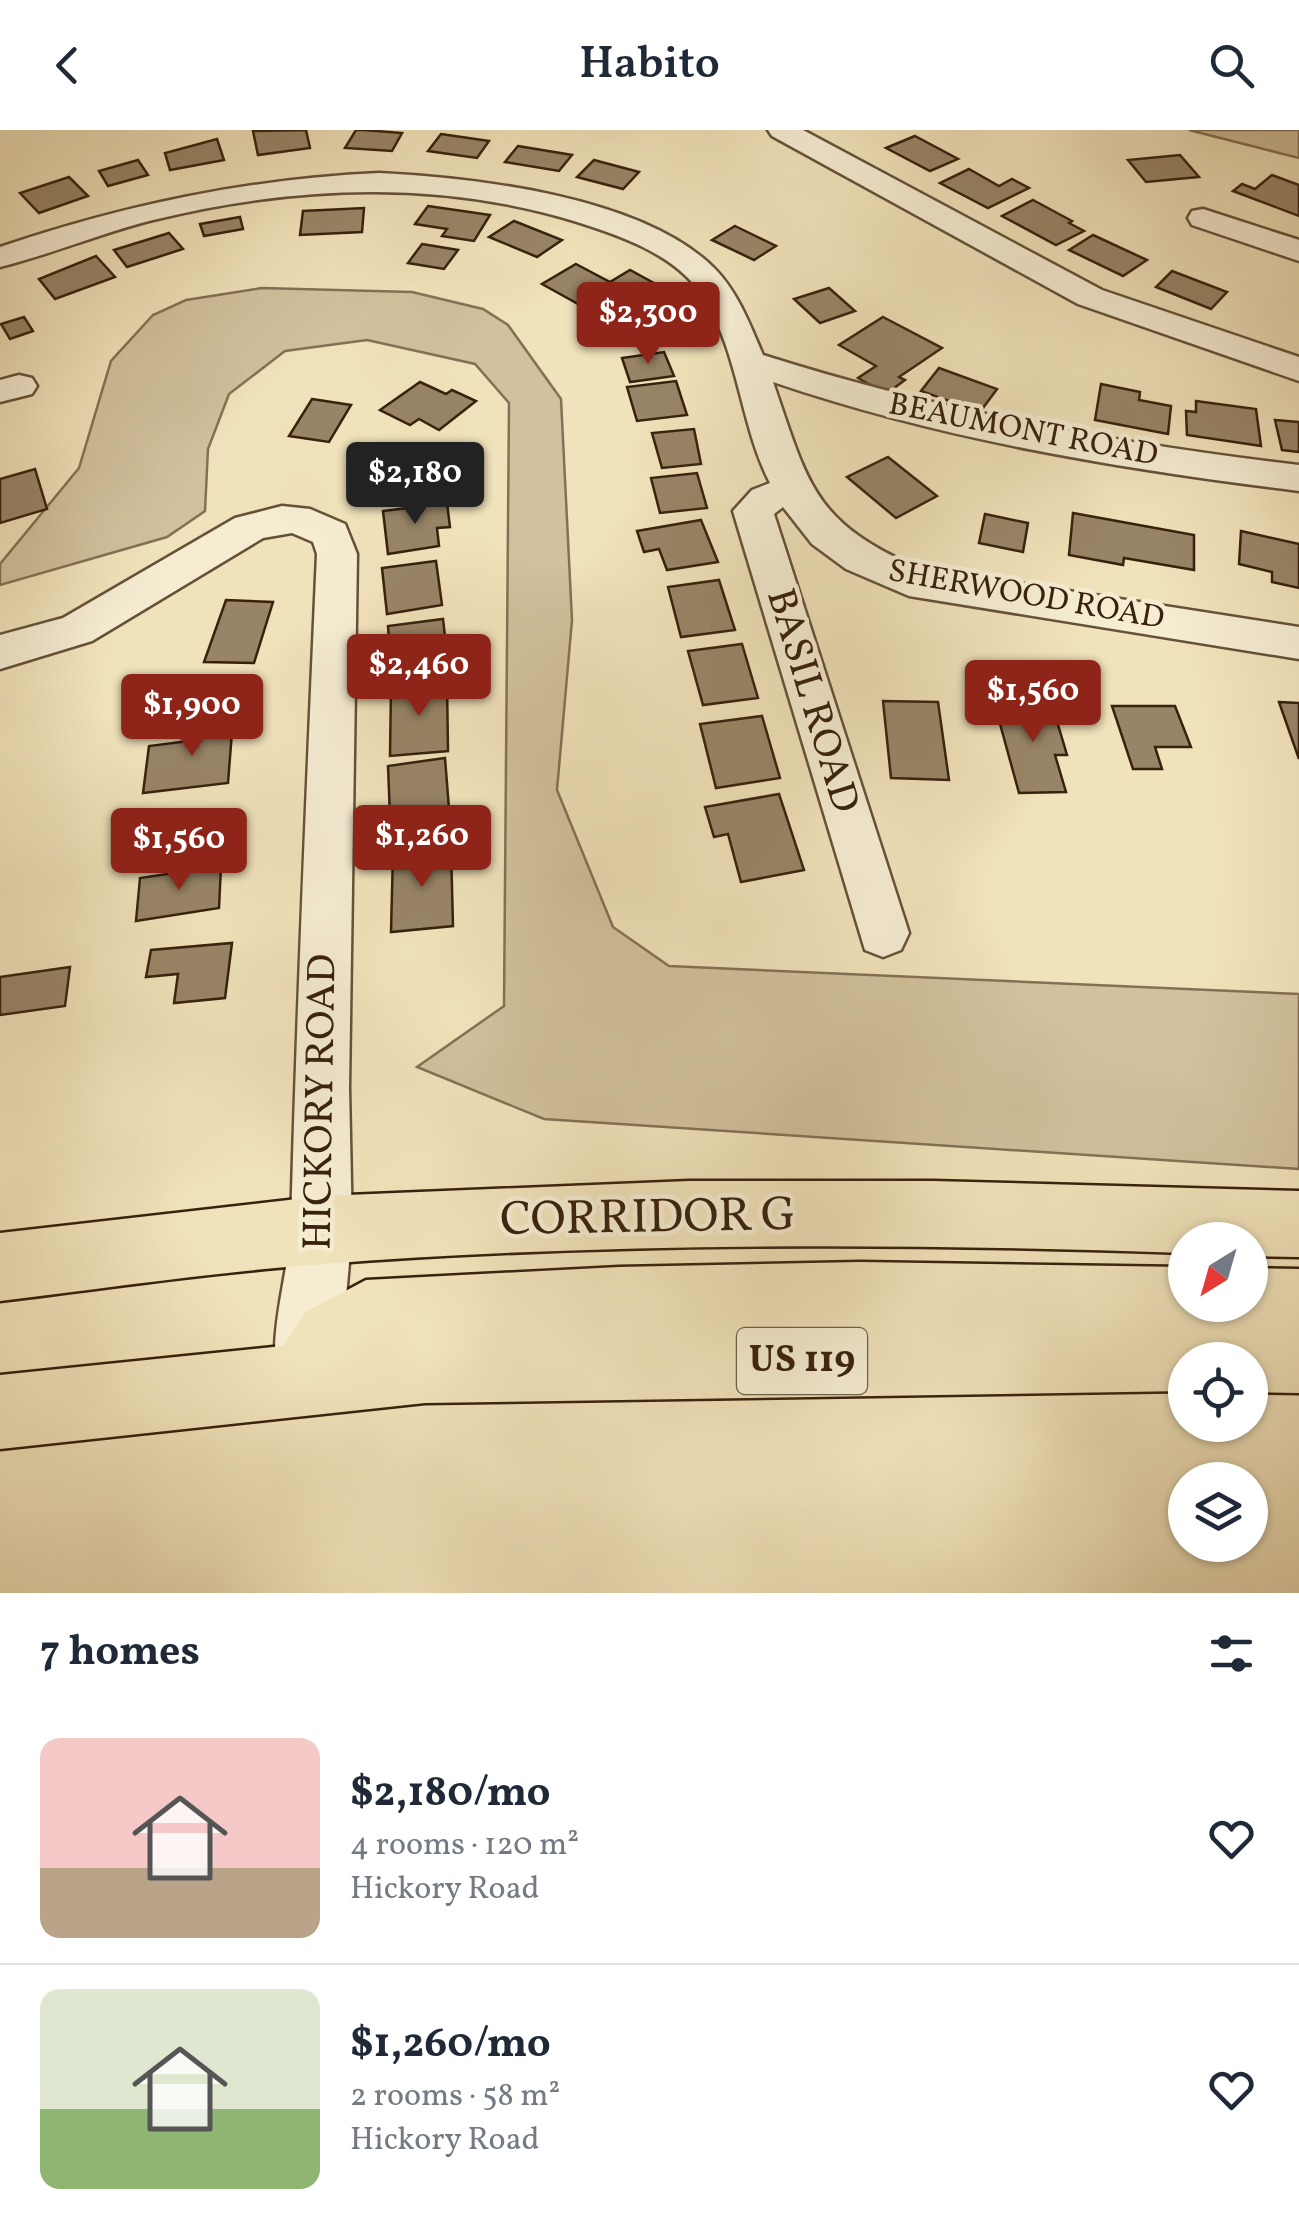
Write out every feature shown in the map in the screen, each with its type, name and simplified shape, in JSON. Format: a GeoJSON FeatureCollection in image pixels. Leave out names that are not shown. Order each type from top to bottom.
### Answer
{"type":"FeatureCollection","features":[{"type":"Feature","properties":{"kind":"highway","name":"CORRIDOR G"},"geometry":{"type":"LineString","coordinates":[[0,1268],[322,1230],[618,1216],[956,1214],[1299,1224]]}},
{"type":"Feature","properties":{"kind":"highway"},"geometry":{"type":"LineString","coordinates":[[305,1377],[332,1337],[366,1314],[842,1297],[1168,1302]]}},
{"type":"Feature","properties":{"kind":"highway"},"geometry":{"type":"LineString","coordinates":[[1268,1303],[1299,1304]]}},
{"type":"Feature","properties":{"kind":"highway","name":"US 119"},"geometry":{"type":"LineString","coordinates":[[0,1412],[305,1377],[444,1366],[1143,1355],[1299,1357]]}},
{"type":"Feature","properties":{"kind":"street"},"geometry":{"type":"LineString","coordinates":[[782,130],[1090,297],[1299,370]]}},
{"type":"Feature","properties":{"kind":"street","name":"SHERWOOD ROAD"},"geometry":{"type":"LineString","coordinates":[[0,257],[129,217],[300,184],[406,180],[524,195],[574,209],[635,233],[682,258],[713,286],[752,364],[768,429],[790,490],[839,547],[868,566],[909,580],[1299,643]]}},
{"type":"Feature","properties":{"kind":"street"},"geometry":{"type":"LineString","coordinates":[[1203,218],[1299,251]]}},
{"type":"Feature","properties":{"kind":"street","name":"BEAUMONT ROAD"},"geometry":{"type":"LineString","coordinates":[[752,364],[823,389],[934,419],[1224,470],[1299,478]]}},
{"type":"Feature","properties":{"kind":"street","name":"BASIL ROAD"},"geometry":{"type":"LineString","coordinates":[[790,490],[753,510],[883,933]]}},
{"type":"Feature","properties":{"kind":"street","name":"HICKORY ROAD"},"geometry":{"type":"LineString","coordinates":[[0,652],[77,630],[249,528],[280,518],[310,520],[331,534],[337,554],[321,1088],[322,1230],[305,1377]]}},
{"type":"Feature","properties":{"kind":"shaded area"},"geometry":{"type":"Polygon","coordinates":[[[1189,130],[1299,130],[1299,158],[1189,130]]]}},
{"type":"Feature","properties":{"kind":"shaded area"},"geometry":{"type":"Polygon","coordinates":[[[262,288],[412,292],[483,309],[508,325],[561,399],[572,620],[557,790],[613,927],[669,966],[1299,994],[1299,1169],[544,1119],[417,1067],[504,1006],[509,403],[475,364],[367,340],[285,351],[229,394],[208,449],[205,511],[167,537],[0,585],[0,564],[79,468],[111,361],[153,315],[186,300],[262,288]]]}},
{"type":"Feature","properties":{"kind":"building"},"geometry":{"type":"Polygon","coordinates":[[[306,130],[310,148],[258,155],[253,131],[306,130]]]}},
{"type":"Feature","properties":{"kind":"building"},"geometry":{"type":"Polygon","coordinates":[[[356,130],[402,133],[392,151],[345,148],[356,130]]]}},
{"type":"Feature","properties":{"kind":"building"},"geometry":{"type":"Polygon","coordinates":[[[441,134],[489,141],[477,158],[428,151],[441,134]]]}},
{"type":"Feature","properties":{"kind":"building"},"geometry":{"type":"Polygon","coordinates":[[[915,136],[958,159],[930,171],[886,148],[915,136]]]}},
{"type":"Feature","properties":{"kind":"building"},"geometry":{"type":"Polygon","coordinates":[[[217,139],[224,160],[170,170],[165,153],[217,139]]]}},
{"type":"Feature","properties":{"kind":"building"},"geometry":{"type":"Polygon","coordinates":[[[518,146],[572,155],[559,171],[505,162],[518,146]]]}},
{"type":"Feature","properties":{"kind":"building"},"geometry":{"type":"Polygon","coordinates":[[[1180,155],[1199,177],[1146,182],[1128,160],[1180,155]]]}},
{"type":"Feature","properties":{"kind":"building"},"geometry":{"type":"Polygon","coordinates":[[[138,160],[148,175],[108,186],[99,171],[138,160]]]}},
{"type":"Feature","properties":{"kind":"building"},"geometry":{"type":"Polygon","coordinates":[[[594,160],[639,172],[623,189],[577,177],[594,160]]]}},
{"type":"Feature","properties":{"kind":"building"},"geometry":{"type":"Polygon","coordinates":[[[969,169],[999,186],[1012,179],[1029,188],[988,208],[940,183],[969,169]]]}},
{"type":"Feature","properties":{"kind":"building"},"geometry":{"type":"Polygon","coordinates":[[[1272,175],[1299,185],[1299,216],[1233,191],[1242,184],[1255,189],[1272,175]]]}},
{"type":"Feature","properties":{"kind":"building"},"geometry":{"type":"Polygon","coordinates":[[[69,177],[88,196],[39,213],[20,193],[69,177]]]}},
{"type":"Feature","properties":{"kind":"building"},"geometry":{"type":"Polygon","coordinates":[[[1033,200],[1084,231],[1056,245],[1002,216],[1033,200]]]}},
{"type":"Feature","properties":{"kind":"building"},"geometry":{"type":"Polygon","coordinates":[[[428,206],[490,215],[474,241],[442,236],[447,229],[415,224],[428,206]]]}},
{"type":"Feature","properties":{"kind":"building"},"geometry":{"type":"Polygon","coordinates":[[[364,208],[362,232],[300,235],[303,211],[364,208]]]}},
{"type":"Feature","properties":{"kind":"building"},"geometry":{"type":"Polygon","coordinates":[[[240,217],[243,229],[204,236],[200,224],[240,217]]]}},
{"type":"Feature","properties":{"kind":"building"},"geometry":{"type":"Polygon","coordinates":[[[514,221],[562,240],[537,257],[489,237],[514,221]]]}},
{"type":"Feature","properties":{"kind":"building"},"geometry":{"type":"Polygon","coordinates":[[[735,226],[776,246],[754,260],[712,240],[735,226]]]}},
{"type":"Feature","properties":{"kind":"building"},"geometry":{"type":"Polygon","coordinates":[[[169,233],[183,249],[127,267],[114,250],[169,233]]]}},
{"type":"Feature","properties":{"kind":"building"},"geometry":{"type":"Polygon","coordinates":[[[1093,235],[1147,260],[1123,276],[1069,250],[1093,235]]]}},
{"type":"Feature","properties":{"kind":"building"},"geometry":{"type":"Polygon","coordinates":[[[422,244],[458,250],[444,269],[408,263],[422,244]]]}},
{"type":"Feature","properties":{"kind":"building"},"geometry":{"type":"Polygon","coordinates":[[[96,256],[115,277],[55,299],[39,279],[96,256]]]}},
{"type":"Feature","properties":{"kind":"building"},"geometry":{"type":"Polygon","coordinates":[[[576,264],[610,282],[630,270],[652,282],[598,315],[542,284],[576,264]]]}},
{"type":"Feature","properties":{"kind":"building"},"geometry":{"type":"Polygon","coordinates":[[[1172,271],[1227,292],[1211,309],[1156,287],[1172,271]]]}},
{"type":"Feature","properties":{"kind":"building"},"geometry":{"type":"Polygon","coordinates":[[[829,288],[855,311],[820,323],[794,299],[829,288]]]}},
{"type":"Feature","properties":{"kind":"building"},"geometry":{"type":"Polygon","coordinates":[[[24,317],[33,331],[10,339],[1,324],[24,317]]]}},
{"type":"Feature","properties":{"kind":"building"},"geometry":{"type":"Polygon","coordinates":[[[883,317],[942,348],[899,377],[905,380],[886,394],[858,378],[876,366],[839,345],[883,317]]]}},
{"type":"Feature","properties":{"kind":"building"},"geometry":{"type":"Polygon","coordinates":[[[664,352],[674,376],[630,382],[622,358],[664,352]]]}},
{"type":"Feature","properties":{"kind":"building"},"geometry":{"type":"Polygon","coordinates":[[[939,368],[997,389],[980,412],[921,391],[939,368]]]}},
{"type":"Feature","properties":{"kind":"building"},"geometry":{"type":"Polygon","coordinates":[[[676,381],[687,415],[637,421],[627,387],[676,381]]]}},
{"type":"Feature","properties":{"kind":"building"},"geometry":{"type":"Polygon","coordinates":[[[420,382],[446,394],[452,390],[476,401],[439,430],[419,419],[410,425],[380,410],[420,382]]]}},
{"type":"Feature","properties":{"kind":"building"},"geometry":{"type":"Polygon","coordinates":[[[1101,384],[1140,392],[1139,400],[1171,406],[1168,434],[1095,420],[1101,384]]]}},
{"type":"Feature","properties":{"kind":"building"},"geometry":{"type":"Polygon","coordinates":[[[312,399],[351,405],[329,442],[289,436],[312,399]]]}},
{"type":"Feature","properties":{"kind":"building"},"geometry":{"type":"Polygon","coordinates":[[[1196,401],[1256,409],[1261,446],[1187,435],[1186,411],[1196,412],[1196,401]]]}},
{"type":"Feature","properties":{"kind":"building"},"geometry":{"type":"Polygon","coordinates":[[[1275,420],[1299,422],[1299,452],[1282,450],[1275,420]]]}},
{"type":"Feature","properties":{"kind":"building"},"geometry":{"type":"Polygon","coordinates":[[[694,429],[701,464],[662,468],[652,433],[694,429]]]}},
{"type":"Feature","properties":{"kind":"building"},"geometry":{"type":"Polygon","coordinates":[[[888,457],[937,496],[896,518],[847,477],[888,457]]]}},
{"type":"Feature","properties":{"kind":"building"},"geometry":{"type":"Polygon","coordinates":[[[35,469],[47,509],[0,523],[0,479],[35,469]]]}},
{"type":"Feature","properties":{"kind":"building"},"geometry":{"type":"Polygon","coordinates":[[[697,473],[707,508],[660,513],[651,478],[697,473]]]}},
{"type":"Feature","properties":{"kind":"building"},"geometry":{"type":"Polygon","coordinates":[[[447,503],[450,527],[437,528],[439,546],[388,554],[383,511],[447,503]]]}},
{"type":"Feature","properties":{"kind":"building"},"geometry":{"type":"Polygon","coordinates":[[[1073,513],[1194,535],[1194,570],[1124,558],[1123,565],[1069,555],[1073,513]]]}},
{"type":"Feature","properties":{"kind":"building"},"geometry":{"type":"Polygon","coordinates":[[[985,514],[1028,523],[1023,552],[979,543],[985,514]]]}},
{"type":"Feature","properties":{"kind":"building"},"geometry":{"type":"Polygon","coordinates":[[[701,520],[718,562],[667,570],[659,549],[644,552],[637,531],[701,520]]]}},
{"type":"Feature","properties":{"kind":"building"},"geometry":{"type":"Polygon","coordinates":[[[1241,531],[1299,544],[1299,588],[1272,582],[1272,572],[1239,564],[1241,531]]]}},
{"type":"Feature","properties":{"kind":"building"},"geometry":{"type":"Polygon","coordinates":[[[436,561],[442,605],[387,614],[382,568],[436,561]]]}},
{"type":"Feature","properties":{"kind":"building"},"geometry":{"type":"Polygon","coordinates":[[[719,580],[735,630],[681,637],[668,587],[719,580]]]}},
{"type":"Feature","properties":{"kind":"building"},"geometry":{"type":"Polygon","coordinates":[[[226,600],[273,602],[254,663],[204,662],[226,600]]]}},
{"type":"Feature","properties":{"kind":"building"},"geometry":{"type":"Polygon","coordinates":[[[443,619],[449,672],[392,679],[388,626],[443,619]]]}},
{"type":"Feature","properties":{"kind":"building"},"geometry":{"type":"Polygon","coordinates":[[[742,644],[758,698],[703,705],[688,651],[742,644]]]}},
{"type":"Feature","properties":{"kind":"building"},"geometry":{"type":"Polygon","coordinates":[[[447,682],[448,751],[390,756],[391,687],[447,682]]]}},
{"type":"Feature","properties":{"kind":"building"},"geometry":{"type":"Polygon","coordinates":[[[883,701],[938,702],[949,780],[891,778],[883,701]]]}},
{"type":"Feature","properties":{"kind":"building"},"geometry":{"type":"Polygon","coordinates":[[[1051,701],[1067,755],[1055,755],[1066,792],[1019,793],[994,702],[1051,701]]]}},
{"type":"Feature","properties":{"kind":"building"},"geometry":{"type":"Polygon","coordinates":[[[1279,702],[1299,703],[1299,759],[1279,702]]]}},
{"type":"Feature","properties":{"kind":"building"},"geometry":{"type":"Polygon","coordinates":[[[1112,706],[1175,706],[1191,747],[1155,747],[1162,769],[1133,769],[1112,706]]]}},
{"type":"Feature","properties":{"kind":"building"},"geometry":{"type":"Polygon","coordinates":[[[762,716],[780,778],[716,788],[700,724],[762,716]]]}},
{"type":"Feature","properties":{"kind":"building"},"geometry":{"type":"Polygon","coordinates":[[[233,719],[228,783],[143,793],[149,746],[189,741],[191,723],[233,719]]]}},
{"type":"Feature","properties":{"kind":"building"},"geometry":{"type":"Polygon","coordinates":[[[445,758],[451,834],[391,842],[388,766],[445,758]]]}},
{"type":"Feature","properties":{"kind":"building"},"geometry":{"type":"Polygon","coordinates":[[[779,794],[804,870],[741,882],[728,834],[714,837],[705,807],[779,794]]]}},
{"type":"Feature","properties":{"kind":"building"},"geometry":{"type":"Polygon","coordinates":[[[451,848],[453,926],[391,932],[393,853],[451,848]]]}},
{"type":"Feature","properties":{"kind":"building"},"geometry":{"type":"Polygon","coordinates":[[[221,866],[219,908],[136,921],[140,878],[221,866]]]}},
{"type":"Feature","properties":{"kind":"building"},"geometry":{"type":"Polygon","coordinates":[[[232,943],[225,998],[174,1003],[178,974],[146,977],[151,950],[232,943]]]}},
{"type":"Feature","properties":{"kind":"building"},"geometry":{"type":"Polygon","coordinates":[[[70,967],[65,1006],[0,1015],[0,977],[70,967]]]}}]}
